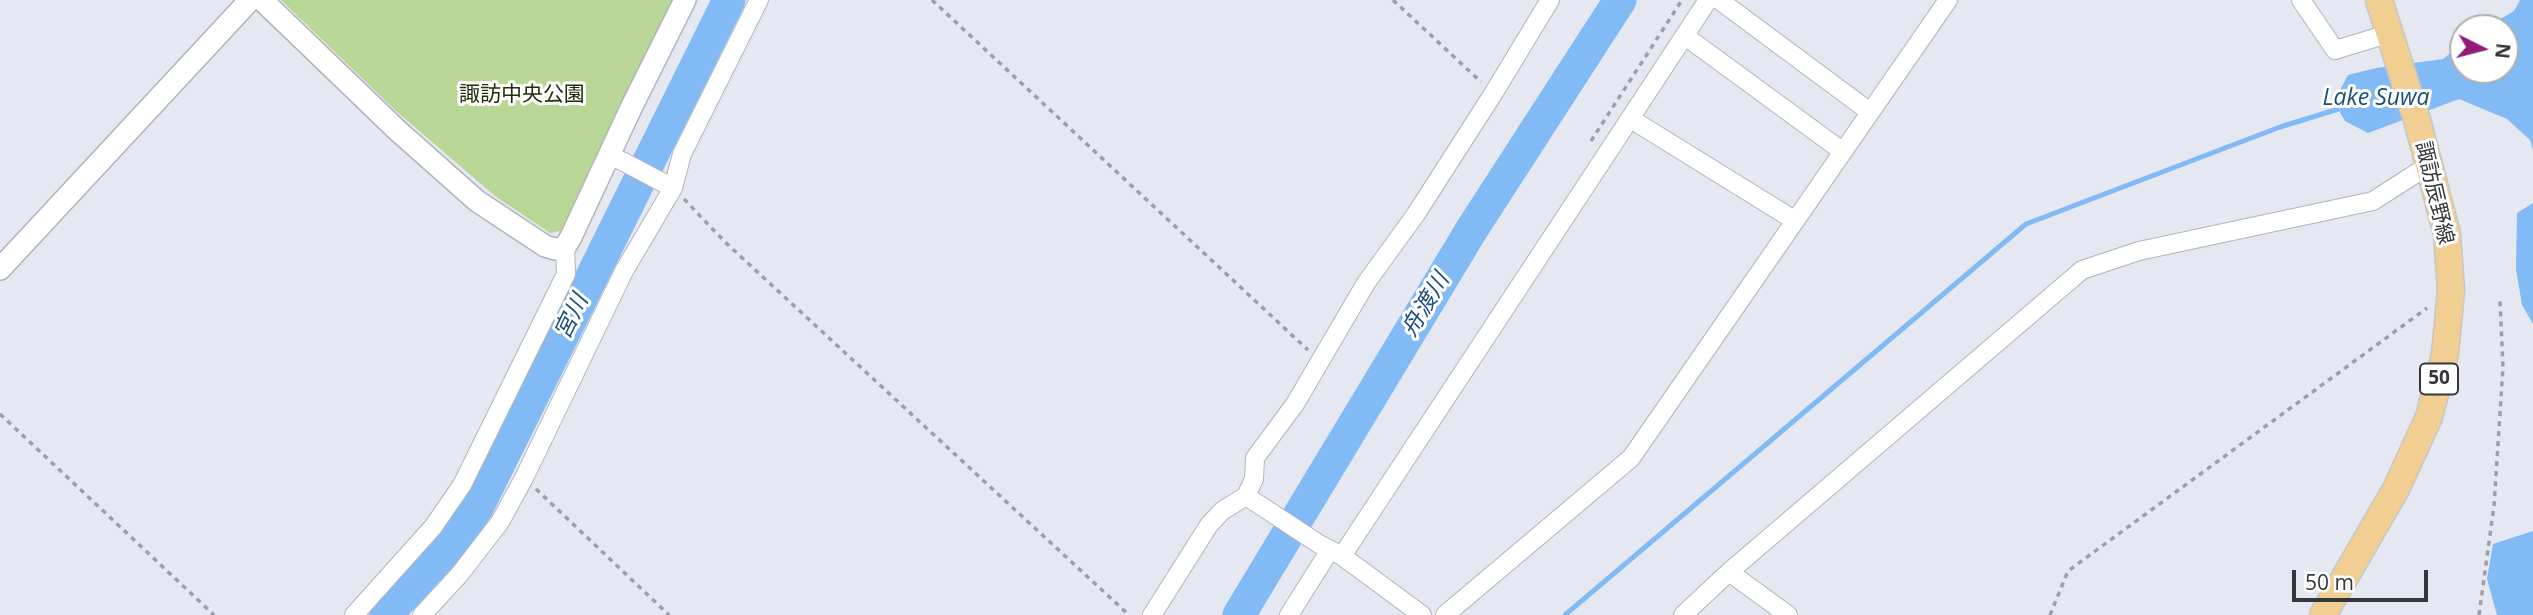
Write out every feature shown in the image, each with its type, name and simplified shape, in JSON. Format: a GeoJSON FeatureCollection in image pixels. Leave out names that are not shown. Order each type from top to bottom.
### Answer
{"type":"FeatureCollection","features":[{"type":"Feature","properties":{"kind":"main road","name":"諏訪辰野線"},"geometry":{"type":"LineString","coordinates":[[2323,615],[2396,489],[2429,417],[2445,354],[2451,290],[2447,234],[2417,120],[2379,0]]}},
{"type":"Feature","properties":{"kind":"street"},"geometry":{"type":"LineString","coordinates":[[0,269],[250,0]]}},
{"type":"Feature","properties":{"kind":"street"},"geometry":{"type":"LineString","coordinates":[[262,0],[397,130],[477,201],[545,246],[555,249],[565,247]]}},
{"type":"Feature","properties":{"kind":"street"},"geometry":{"type":"LineString","coordinates":[[354,615],[433,527],[462,485],[566,274],[565,247],[616,159],[685,0]]}},
{"type":"Feature","properties":{"kind":"street"},"geometry":{"type":"LineString","coordinates":[[422,615],[459,575],[500,522],[759,0]]}},
{"type":"Feature","properties":{"kind":"street"},"geometry":{"type":"LineString","coordinates":[[1250,499],[1255,458],[1295,404],[1366,283],[1416,214],[1550,0]]}},
{"type":"Feature","properties":{"kind":"street"},"geometry":{"type":"LineString","coordinates":[[1289,615],[1330,550],[1631,119],[1708,0]]}},
{"type":"Feature","properties":{"kind":"street"},"geometry":{"type":"LineString","coordinates":[[1719,0],[1870,112]]}},
{"type":"Feature","properties":{"kind":"street"},"geometry":{"type":"LineString","coordinates":[[1446,615],[1631,458],[1948,0]]}},
{"type":"Feature","properties":{"kind":"street"},"geometry":{"type":"LineString","coordinates":[[2301,0],[2335,50],[2393,42]]}},
{"type":"Feature","properties":{"kind":"street"},"geometry":{"type":"LineString","coordinates":[[1685,36],[1842,151]]}},
{"type":"Feature","properties":{"kind":"street"},"geometry":{"type":"LineString","coordinates":[[1631,119],[1794,220]]}},
{"type":"Feature","properties":{"kind":"street"},"geometry":{"type":"LineString","coordinates":[[616,159],[669,185]]}},
{"type":"Feature","properties":{"kind":"street"},"geometry":{"type":"LineString","coordinates":[[1683,615],[1729,572],[2082,270],[2139,251],[2373,201],[2429,165]]}},
{"type":"Feature","properties":{"kind":"street"},"geometry":{"type":"LineString","coordinates":[[1250,499],[1330,550],[1422,615]]}},
{"type":"Feature","properties":{"kind":"street"},"geometry":{"type":"LineString","coordinates":[[1152,615],[1209,525],[1222,511],[1250,499]]}},
{"type":"Feature","properties":{"kind":"street"},"geometry":{"type":"LineString","coordinates":[[1729,572],[1788,615]]}},
{"type":"Feature","properties":{"kind":"path"},"geometry":{"type":"LineString","coordinates":[[932,0],[1320,361]]}},
{"type":"Feature","properties":{"kind":"path"},"geometry":{"type":"LineString","coordinates":[[1394,0],[1493,94]]}},
{"type":"Feature","properties":{"kind":"path"},"geometry":{"type":"LineString","coordinates":[[669,185],[725,242],[1129,615]]}},
{"type":"Feature","properties":{"kind":"path"},"geometry":{"type":"LineString","coordinates":[[2050,615],[2068,571],[2451,290]]}},
{"type":"Feature","properties":{"kind":"path"},"geometry":{"type":"LineString","coordinates":[[2479,615],[2494,506],[2503,367],[2500,301]]}},
{"type":"Feature","properties":{"kind":"path"},"geometry":{"type":"LineString","coordinates":[[0,414],[214,615]]}},
{"type":"Feature","properties":{"kind":"path"},"geometry":{"type":"LineString","coordinates":[[524,478],[669,615]]}},
{"type":"Feature","properties":{"kind":"green space","name":"諏訪中央公園"},"geometry":{"type":"Polygon","coordinates":[[[281,0],[673,0],[561,231],[550,233],[495,196],[396,111],[281,0]]]}},
{"type":"Feature","properties":{"kind":"water","name":"Lake Suwa"},"geometry":{"type":"Polygon","coordinates":[[[2520,0],[2533,0],[2533,150],[2530,140],[2507,119],[2459,99],[2368,133],[2345,121],[2338,109],[2338,94],[2348,75],[2376,68],[2443,59],[2449,54],[2449,84],[2519,84],[2519,14],[2509,14],[2514,11],[2520,0]]]}},
{"type":"Feature","properties":{"kind":"water"},"geometry":{"type":"Polygon","coordinates":[[[2533,203],[2533,324],[2522,305],[2516,269],[2517,213],[2533,203]]]}},
{"type":"Feature","properties":{"kind":"water"},"geometry":{"type":"Polygon","coordinates":[[[2533,531],[2533,615],[2497,615],[2487,579],[2493,544],[2533,531]]]}},
{"type":"Feature","properties":{"kind":"waterway","name":"宮川"},"geometry":{"type":"LineString","coordinates":[[386,615],[448,548],[477,508],[729,0]]}},
{"type":"Feature","properties":{"kind":"waterway","name":"舟渡川"},"geometry":{"type":"LineString","coordinates":[[1239,615],[1472,229],[1620,0]]}},
{"type":"Feature","properties":{"kind":"waterway"},"geometry":{"type":"LineString","coordinates":[[1565,615],[2026,224],[2280,127],[2345,107]]}}]}
